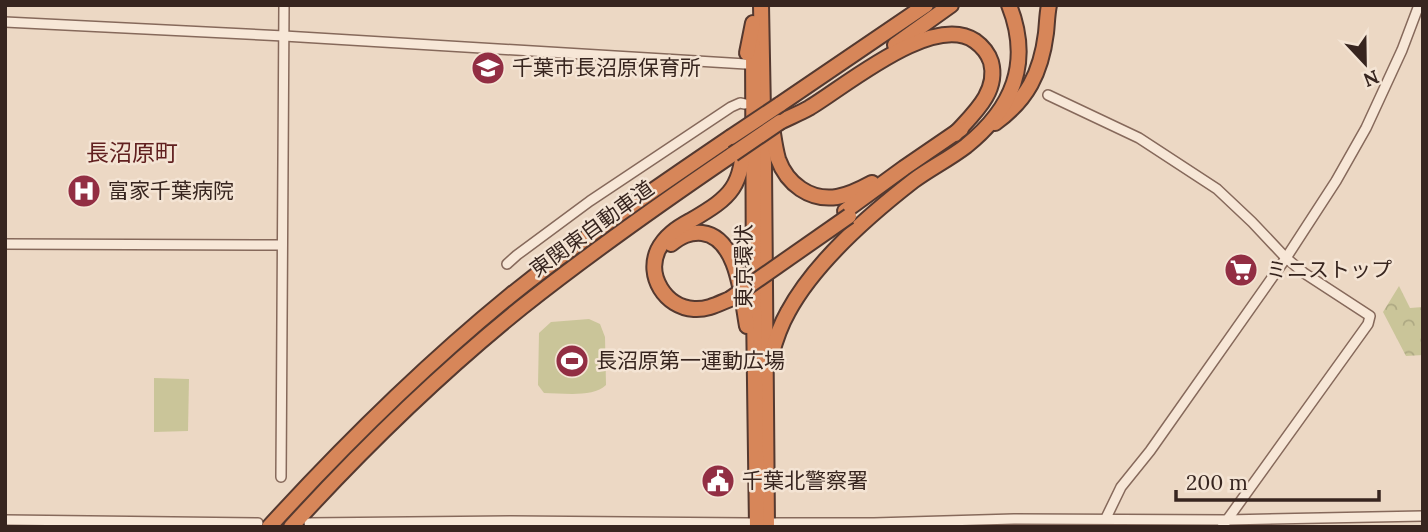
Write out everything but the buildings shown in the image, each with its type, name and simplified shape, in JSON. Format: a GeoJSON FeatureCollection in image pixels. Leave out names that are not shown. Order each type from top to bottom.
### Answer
{"type":"FeatureCollection","features":[{"type":"Feature","properties":{"kind":"highway","name":"東京環状"},"geometry":{"type":"LineString","coordinates":[[753,5],[754,310],[761,389]]}},
{"type":"Feature","properties":{"kind":"highway","name":"東京環状"},"geometry":{"type":"LineString","coordinates":[[761,5],[762,525]]}},
{"type":"Feature","properties":{"kind":"highway"},"geometry":{"type":"LineString","coordinates":[[779,105],[910,5]]}},
{"type":"Feature","properties":{"kind":"highway","name":"東関東自動車道"},"geometry":{"type":"LineString","coordinates":[[264,525],[442,353],[587,236],[926,5]]}},
{"type":"Feature","properties":{"kind":"highway","name":"東関東自動車道"},"geometry":{"type":"LineString","coordinates":[[291,527],[390,423],[521,308],[596,250],[951,5]]}},
{"type":"Feature","properties":{"kind":"highway"},"geometry":{"type":"LineString","coordinates":[[753,23],[746,64],[743,161],[739,176],[724,198],[681,226],[664,240],[658,251],[654,269],[658,286],[669,299],[683,307],[700,309],[716,305],[847,214],[904,168],[955,134],[990,103],[1005,84],[1012,60],[1012,34],[1001,5]]}},
{"type":"Feature","properties":{"kind":"highway"},"geometry":{"type":"LineString","coordinates":[[964,147],[981,133],[1001,108],[1018,71],[1020,45],[1009,5]]}},
{"type":"Feature","properties":{"kind":"highway"},"geometry":{"type":"LineString","coordinates":[[761,389],[777,334],[787,313],[817,270],[852,234],[913,181],[964,147],[1013,109],[1026,93],[1037,71],[1043,49],[1049,5]]}},
{"type":"Feature","properties":{"kind":"highway"},"geometry":{"type":"LineString","coordinates":[[780,122],[809,108],[865,71],[922,40],[957,34],[968,37],[984,49],[989,57],[993,78],[986,98],[955,134]]}},
{"type":"Feature","properties":{"kind":"highway"},"geometry":{"type":"LineString","coordinates":[[763,87],[778,158],[791,181],[810,195],[822,198],[851,193],[904,168]]}},
{"type":"Feature","properties":{"kind":"highway"},"geometry":{"type":"LineString","coordinates":[[847,214],[913,181]]}},
{"type":"Feature","properties":{"kind":"highway"},"geometry":{"type":"LineString","coordinates":[[728,295],[700,302],[691,301],[673,292],[662,272],[662,263],[670,244],[687,234],[707,234],[722,243],[731,257],[738,277],[761,389]]}},
{"type":"Feature","properties":{"kind":"street"},"geometry":{"type":"LineString","coordinates":[[281,477],[284,5]]}},
{"type":"Feature","properties":{"kind":"street"},"geometry":{"type":"LineString","coordinates":[[1106,518],[1121,487],[1150,451],[1286,258],[1336,181],[1366,128],[1402,50],[1419,5]]}},
{"type":"Feature","properties":{"kind":"street"},"geometry":{"type":"LineString","coordinates":[[5,22],[746,64]]}},
{"type":"Feature","properties":{"kind":"street"},"geometry":{"type":"LineString","coordinates":[[1048,95],[1139,138],[1217,188],[1286,258],[1304,273],[1370,316],[1368,324],[1225,523]]}},
{"type":"Feature","properties":{"kind":"street"},"geometry":{"type":"LineString","coordinates":[[507,264],[590,201],[679,140],[724,110],[740,103],[745,104]]}},
{"type":"Feature","properties":{"kind":"street"},"geometry":{"type":"LineString","coordinates":[[5,244],[282,245]]}},
{"type":"Feature","properties":{"kind":"street"},"geometry":{"type":"LineString","coordinates":[[309,523],[321,525],[512,521],[762,525],[1106,518],[1225,523],[1423,516]]}},
{"type":"Feature","properties":{"kind":"street"},"geometry":{"type":"LineString","coordinates":[[5,520],[264,525]]}},
{"type":"Feature","properties":{"kind":"green space"},"geometry":{"type":"Polygon","coordinates":[[[1399,286],[1410,308],[1423,307],[1423,355],[1406,356],[1383,312],[1399,286]]]}},
{"type":"Feature","properties":{"kind":"green space","name":"長沼原第一運動広場"},"geometry":{"type":"Polygon","coordinates":[[[589,319],[600,324],[605,337],[606,385],[593,392],[544,393],[538,385],[539,333],[551,322],[589,319]]]}},
{"type":"Feature","properties":{"kind":"green space"},"geometry":{"type":"Polygon","coordinates":[[[154,378],[189,379],[188,431],[154,432],[154,378]]]}},
{"type":"Feature","properties":{"kind":"place","name":"千葉市長沼原保育所"},"geometry":{"type":"Point","coordinates":[488,68]}},
{"type":"Feature","properties":{"kind":"place","name":"富家千葉病院"},"geometry":{"type":"Point","coordinates":[84,191]}},
{"type":"Feature","properties":{"kind":"place","name":"ミニストップ"},"geometry":{"type":"Point","coordinates":[1241,270]}},
{"type":"Feature","properties":{"kind":"place","name":"長沼原第一運動広場"},"geometry":{"type":"Point","coordinates":[572,361]}},
{"type":"Feature","properties":{"kind":"place","name":"千葉北警察署"},"geometry":{"type":"Point","coordinates":[718,481]}},
{"type":"Feature","properties":{"kind":"district","name":"長沼原町"},"geometry":{"type":"Point","coordinates":[132,153]}}]}
